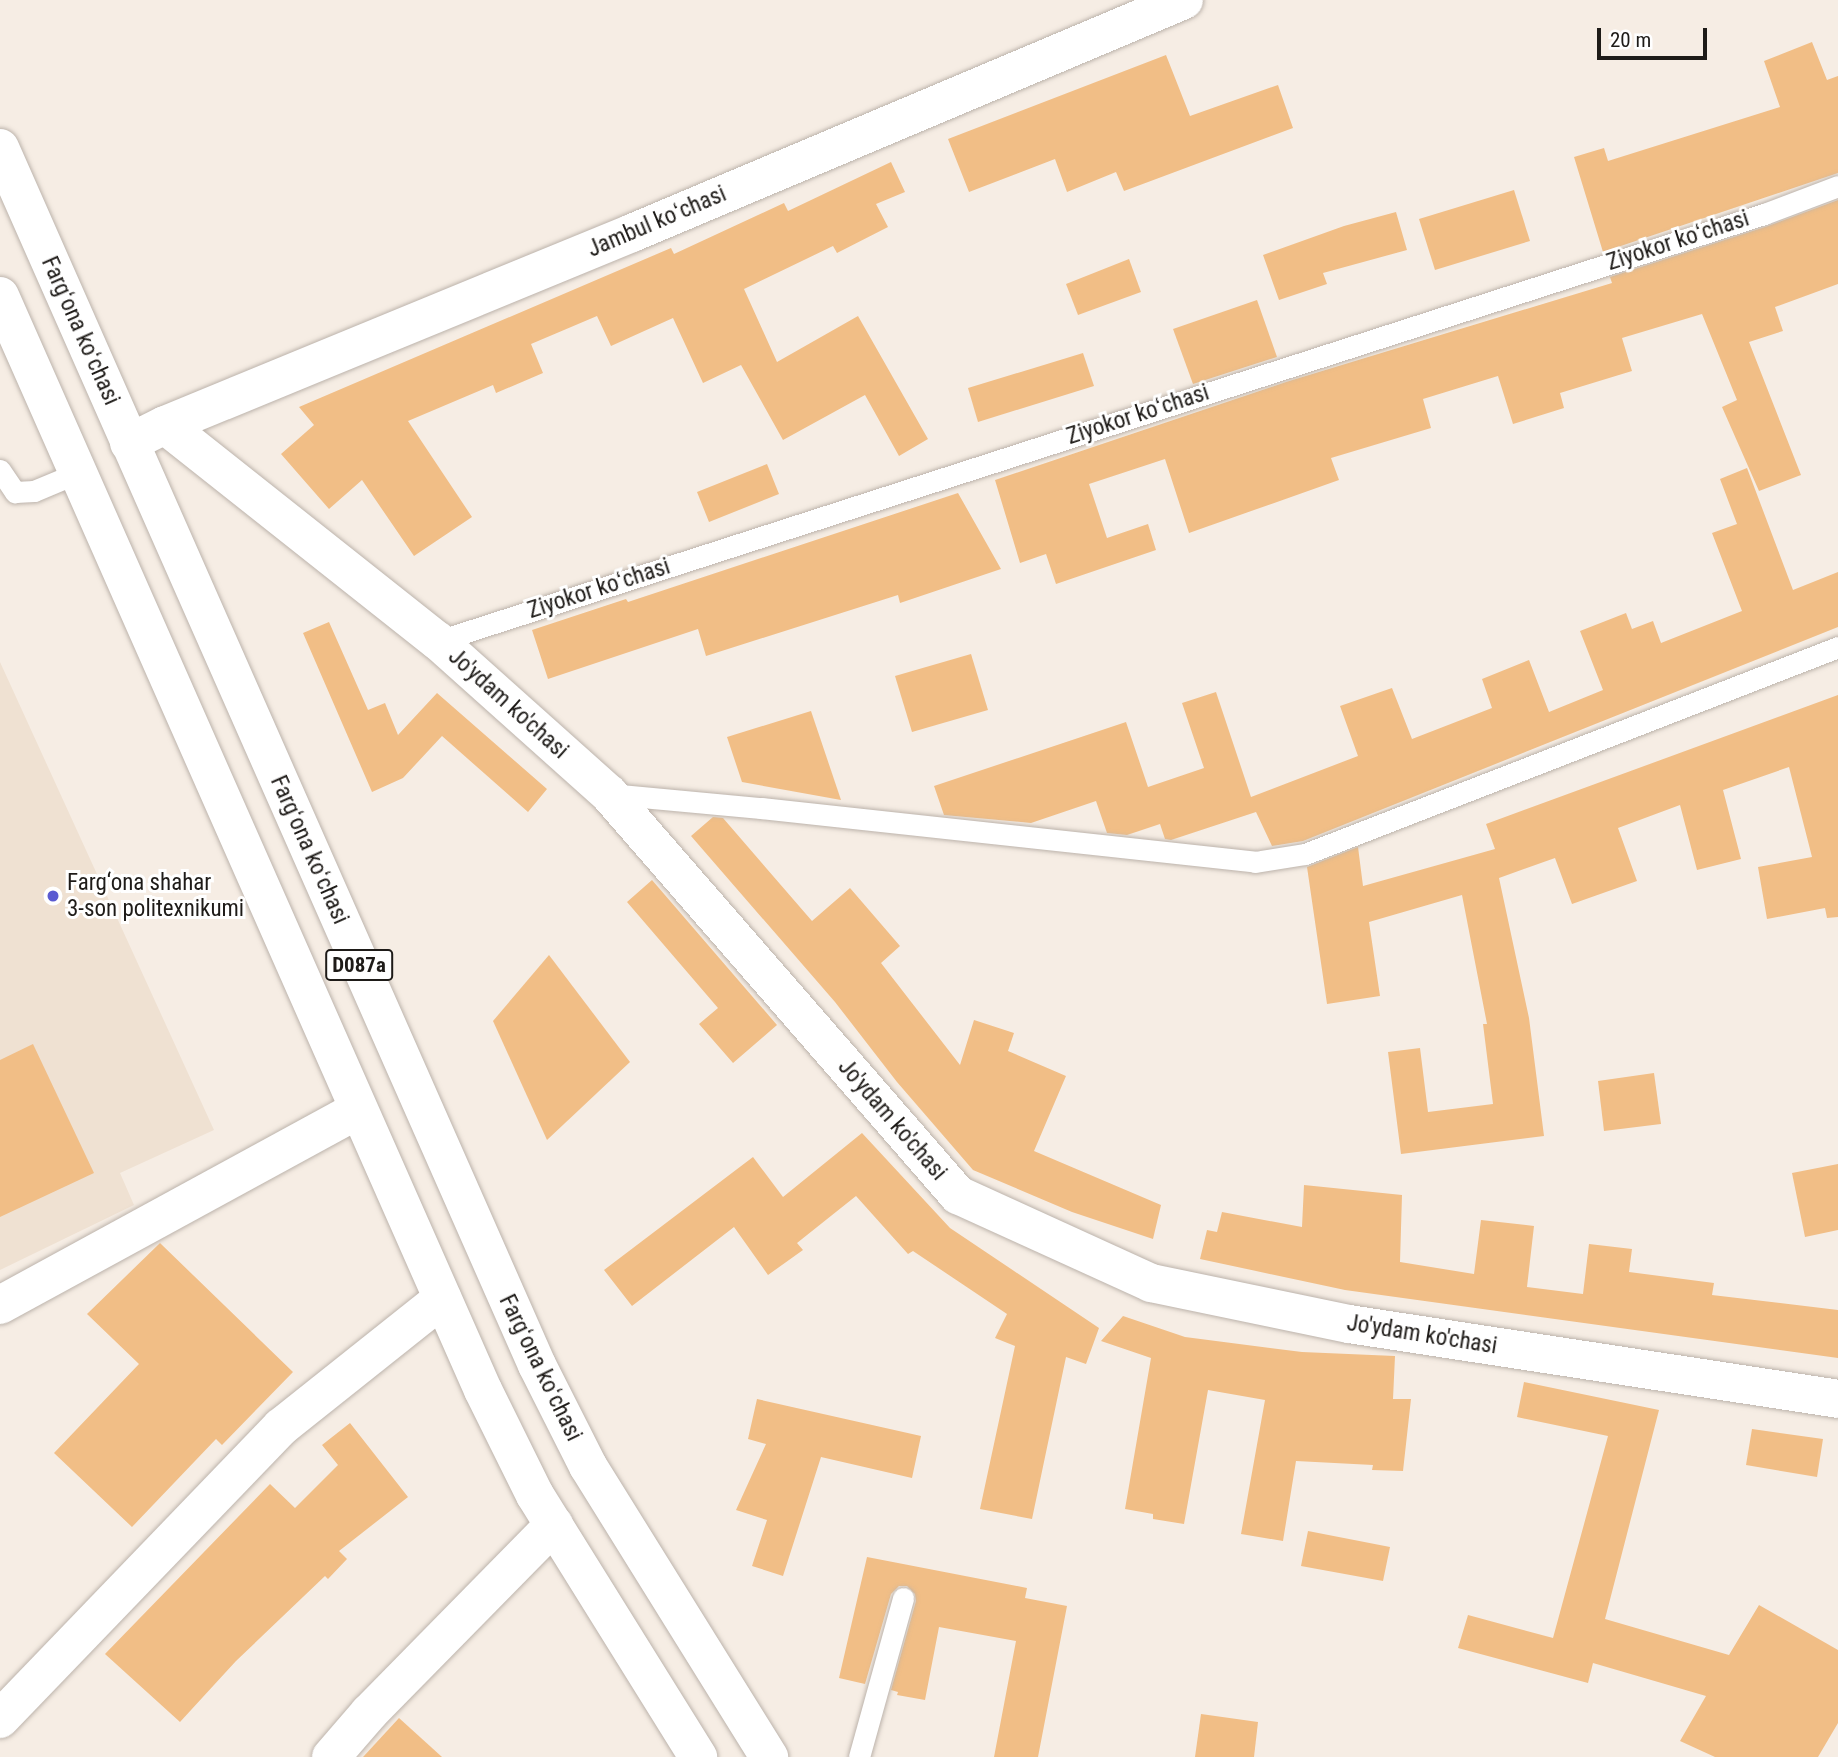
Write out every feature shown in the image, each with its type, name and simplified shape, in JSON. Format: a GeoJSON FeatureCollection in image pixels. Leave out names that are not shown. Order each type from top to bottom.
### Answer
{"type":"FeatureCollection","features":[{"type":"Feature","properties":{"kind":"street","name":"Jambul koʻchasi"},"geometry":{"type":"LineString","coordinates":[[129,443],[165,425],[632,233],[1184,0]]}},
{"type":"Feature","properties":{"kind":"street","name":"Fargʻona koʻchasi"},"geometry":{"type":"LineString","coordinates":[[0,148],[537,1365],[588,1466],[769,1757]]}},
{"type":"Feature","properties":{"kind":"street","name":"D087a"},"geometry":{"type":"LineString","coordinates":[[0,296],[483,1390],[535,1495],[698,1757]]}},
{"type":"Feature","properties":{"kind":"street","name":"Jo'ydam ko'chasi"},"geometry":{"type":"LineString","coordinates":[[165,425],[438,641],[609,794],[958,1195],[1151,1283],[1349,1324],[1838,1399]]}},
{"type":"Feature","properties":{"kind":"street"},"geometry":{"type":"LineString","coordinates":[[0,1305],[358,1110]]}},
{"type":"Feature","properties":{"kind":"street"},"geometry":{"type":"LineString","coordinates":[[0,1719],[281,1427],[442,1299]]}},
{"type":"Feature","properties":{"kind":"street"},"geometry":{"type":"LineString","coordinates":[[331,1757],[369,1713],[554,1525]]}},
{"type":"Feature","properties":{"kind":"lane","name":"Ziyokor koʻchasi"},"geometry":{"type":"LineString","coordinates":[[438,641],[1751,218],[1838,187]]}},
{"type":"Feature","properties":{"kind":"lane"},"geometry":{"type":"LineString","coordinates":[[0,470],[15,492],[34,491],[77,473]]}},
{"type":"Feature","properties":{"kind":"lane"},"geometry":{"type":"LineString","coordinates":[[609,794],[1255,862],[1305,854],[1838,647]]}},
{"type":"Feature","properties":{"kind":"lane"},"geometry":{"type":"LineString","coordinates":[[859,1757],[903,1598]]}},
{"type":"Feature","properties":{"kind":"shaded area","name":"Farg‘ona shahar 3-son politexnikumi"},"geometry":{"type":"Polygon","coordinates":[[[0,662],[214,1130],[120,1173],[134,1205],[0,1270],[0,662]]]}},
{"type":"Feature","properties":{"kind":"building"},"geometry":{"type":"Polygon","coordinates":[[[1812,42],[1827,80],[1838,76],[1838,173],[1603,252],[1574,157],[1604,148],[1608,161],[1780,107],[1764,61],[1812,42]]]}},
{"type":"Feature","properties":{"kind":"building"},"geometry":{"type":"Polygon","coordinates":[[[1166,55],[1190,116],[1278,85],[1293,128],[1124,191],[1116,172],[1067,192],[1055,159],[969,192],[948,139],[1166,55]]]}},
{"type":"Feature","properties":{"kind":"building"},"geometry":{"type":"Polygon","coordinates":[[[891,162],[905,192],[876,204],[888,227],[837,253],[833,246],[744,289],[777,362],[858,316],[928,439],[899,456],[865,395],[783,440],[741,365],[703,383],[673,318],[611,346],[597,316],[531,344],[543,373],[496,393],[493,385],[408,421],[472,517],[414,556],[362,480],[329,509],[281,454],[314,425],[299,407],[671,248],[674,254],[784,203],[788,211],[891,162]]]}},
{"type":"Feature","properties":{"kind":"building"},"geometry":{"type":"Polygon","coordinates":[[[1514,190],[1530,241],[1435,270],[1419,219],[1514,190]]]}},
{"type":"Feature","properties":{"kind":"building"},"geometry":{"type":"Polygon","coordinates":[[[1838,200],[1838,284],[1775,307],[1783,331],[1749,342],[1801,475],[1759,491],[1722,407],[1737,400],[1702,314],[1622,338],[1632,371],[1560,393],[1564,408],[1513,424],[1498,376],[1423,399],[1431,428],[1331,458],[1339,480],[1189,533],[1165,459],[1089,484],[1107,538],[1148,524],[1156,550],[1056,584],[1046,554],[1020,563],[995,480],[1286,382],[1612,283],[1610,277],[1768,226],[1838,200]]]}},
{"type":"Feature","properties":{"kind":"building"},"geometry":{"type":"Polygon","coordinates":[[[1396,212],[1407,250],[1323,273],[1327,284],[1279,300],[1263,255],[1344,226],[1396,212]]]}},
{"type":"Feature","properties":{"kind":"building"},"geometry":{"type":"Polygon","coordinates":[[[1129,259],[1141,292],[1078,315],[1066,284],[1129,259]]]}},
{"type":"Feature","properties":{"kind":"building"},"geometry":{"type":"Polygon","coordinates":[[[1257,300],[1277,357],[1193,384],[1173,329],[1257,300]]]}},
{"type":"Feature","properties":{"kind":"building"},"geometry":{"type":"Polygon","coordinates":[[[1083,353],[1094,386],[978,422],[968,388],[1083,353]]]}},
{"type":"Feature","properties":{"kind":"building"},"geometry":{"type":"Polygon","coordinates":[[[767,464],[779,494],[709,522],[697,492],[767,464]]]}},
{"type":"Feature","properties":{"kind":"building"},"geometry":{"type":"Polygon","coordinates":[[[1747,468],[1793,590],[1838,572],[1838,627],[1303,841],[1272,846],[1256,812],[1171,840],[1165,839],[1160,824],[1127,835],[1107,833],[1096,801],[1031,823],[944,815],[934,786],[1126,722],[1148,787],[1204,768],[1182,703],[1216,692],[1251,797],[1358,756],[1340,706],[1392,688],[1412,739],[1492,708],[1482,679],[1529,660],[1549,712],[1603,690],[1580,631],[1626,613],[1632,629],[1653,621],[1661,643],[1742,611],[1712,533],[1737,524],[1720,479],[1747,468]]]}},
{"type":"Feature","properties":{"kind":"building"},"geometry":{"type":"Polygon","coordinates":[[[958,493],[1001,569],[900,603],[898,595],[706,656],[698,629],[548,679],[532,630],[626,599],[628,602],[958,493]]]}},
{"type":"Feature","properties":{"kind":"building"},"geometry":{"type":"Polygon","coordinates":[[[329,622],[368,710],[385,703],[398,735],[437,693],[547,789],[528,812],[442,736],[403,778],[372,792],[303,633],[329,622]]]}},
{"type":"Feature","properties":{"kind":"building"},"geometry":{"type":"Polygon","coordinates":[[[971,654],[988,710],[912,732],[895,676],[971,654]]]}},
{"type":"Feature","properties":{"kind":"building"},"geometry":{"type":"Polygon","coordinates":[[[1838,695],[1838,917],[1827,918],[1825,908],[1767,919],[1758,867],[1812,857],[1789,767],[1723,790],[1741,859],[1697,870],[1680,805],[1618,828],[1637,881],[1572,904],[1555,858],[1499,878],[1529,1018],[1544,1136],[1401,1154],[1388,1052],[1420,1048],[1428,1112],[1493,1104],[1483,1024],[1487,1024],[1462,895],[1369,922],[1380,996],[1327,1004],[1307,867],[1358,847],[1363,886],[1495,849],[1486,824],[1838,695]]]}},
{"type":"Feature","properties":{"kind":"building"},"geometry":{"type":"Polygon","coordinates":[[[811,711],[841,800],[742,782],[727,737],[811,711]]]}},
{"type":"Feature","properties":{"kind":"building"},"geometry":{"type":"Polygon","coordinates":[[[713,817],[723,818],[812,921],[850,888],[900,946],[881,963],[960,1065],[974,1020],[1014,1033],[1008,1051],[1066,1076],[1034,1151],[1161,1205],[1153,1239],[1072,1212],[973,1170],[897,1082],[835,1002],[691,836],[713,817]]]}},
{"type":"Feature","properties":{"kind":"building"},"geometry":{"type":"Polygon","coordinates":[[[652,880],[777,1025],[733,1063],[699,1024],[718,1008],[627,902],[652,880]]]}},
{"type":"Feature","properties":{"kind":"building"},"geometry":{"type":"Polygon","coordinates":[[[549,955],[630,1062],[547,1140],[493,1021],[549,955]]]}},
{"type":"Feature","properties":{"kind":"building"},"geometry":{"type":"Polygon","coordinates":[[[33,1044],[94,1173],[0,1217],[0,1060],[33,1044]]]}},
{"type":"Feature","properties":{"kind":"building"},"geometry":{"type":"Polygon","coordinates":[[[1654,1073],[1661,1124],[1604,1131],[1598,1081],[1654,1073]]]}},
{"type":"Feature","properties":{"kind":"building"},"geometry":{"type":"Polygon","coordinates":[[[862,1133],[950,1228],[1099,1328],[1086,1364],[1066,1357],[1032,1519],[980,1509],[1015,1346],[995,1338],[1007,1314],[913,1251],[908,1254],[856,1196],[797,1243],[803,1250],[768,1275],[734,1227],[632,1306],[604,1270],[753,1157],[783,1197],[862,1133]]]}},
{"type":"Feature","properties":{"kind":"building"},"geometry":{"type":"Polygon","coordinates":[[[1838,1164],[1838,1230],[1805,1237],[1792,1173],[1838,1164]]]}},
{"type":"Feature","properties":{"kind":"building"},"geometry":{"type":"Polygon","coordinates":[[[1304,1185],[1402,1195],[1400,1262],[1474,1274],[1481,1220],[1534,1226],[1527,1287],[1583,1294],[1589,1244],[1632,1249],[1629,1272],[1714,1283],[1712,1295],[1838,1310],[1838,1358],[1345,1290],[1200,1259],[1207,1230],[1217,1232],[1222,1212],[1302,1227],[1304,1185]]]}},
{"type":"Feature","properties":{"kind":"building"},"geometry":{"type":"Polygon","coordinates":[[[160,1243],[293,1372],[222,1445],[216,1439],[132,1527],[54,1453],[139,1364],[87,1314],[160,1243]]]}},
{"type":"Feature","properties":{"kind":"building"},"geometry":{"type":"Polygon","coordinates":[[[1123,1316],[1185,1337],[1302,1352],[1395,1356],[1393,1399],[1411,1399],[1403,1471],[1372,1470],[1373,1465],[1296,1461],[1283,1541],[1241,1534],[1265,1400],[1208,1390],[1184,1524],[1153,1519],[1153,1514],[1125,1509],[1151,1358],[1101,1341],[1123,1316]]]}},
{"type":"Feature","properties":{"kind":"building"},"geometry":{"type":"Polygon","coordinates":[[[1524,1382],[1659,1410],[1605,1619],[1729,1655],[1759,1605],[1838,1650],[1838,1723],[1818,1757],[1715,1757],[1680,1741],[1706,1696],[1593,1663],[1588,1683],[1458,1648],[1468,1615],[1553,1638],[1608,1436],[1517,1417],[1524,1382]]]}},
{"type":"Feature","properties":{"kind":"building"},"geometry":{"type":"Polygon","coordinates":[[[757,1399],[921,1436],[912,1478],[821,1457],[783,1576],[752,1566],[767,1520],[736,1510],[766,1444],[748,1439],[757,1399]]]}},
{"type":"Feature","properties":{"kind":"building"},"geometry":{"type":"Polygon","coordinates":[[[350,1423],[408,1497],[339,1551],[347,1559],[328,1579],[325,1576],[236,1661],[180,1722],[105,1654],[270,1484],[295,1508],[338,1465],[322,1445],[350,1423]]]}},
{"type":"Feature","properties":{"kind":"building"},"geometry":{"type":"Polygon","coordinates":[[[1752,1429],[1823,1439],[1817,1477],[1746,1465],[1752,1429]]]}},
{"type":"Feature","properties":{"kind":"building"},"geometry":{"type":"Polygon","coordinates":[[[1308,1531],[1390,1547],[1383,1581],[1301,1566],[1308,1531]]]}},
{"type":"Feature","properties":{"kind":"building"},"geometry":{"type":"Polygon","coordinates":[[[867,1557],[1027,1588],[1025,1598],[1067,1606],[1038,1757],[994,1757],[1016,1641],[939,1627],[925,1700],[897,1695],[898,1692],[891,1690],[916,1601],[915,1594],[907,1586],[899,1586],[891,1594],[865,1684],[839,1678],[867,1557]]]}},
{"type":"Feature","properties":{"kind":"building"},"geometry":{"type":"Polygon","coordinates":[[[1201,1714],[1258,1722],[1254,1757],[1195,1757],[1201,1714]]]}},
{"type":"Feature","properties":{"kind":"building"},"geometry":{"type":"Polygon","coordinates":[[[399,1718],[442,1757],[363,1757],[399,1718]]]}},
{"type":"Feature","properties":{"kind":"place","name":"Farg‘ona shahar 3-son politexnikumi"},"geometry":{"type":"Point","coordinates":[53,896]}}]}
